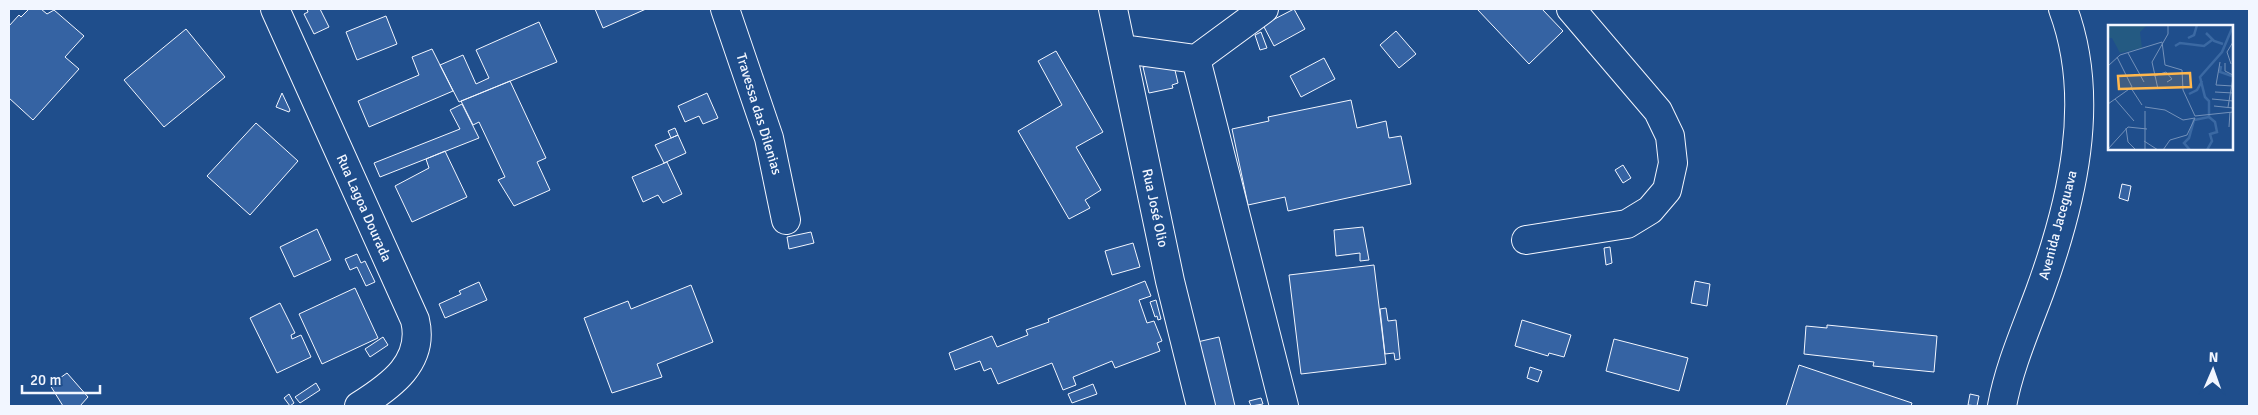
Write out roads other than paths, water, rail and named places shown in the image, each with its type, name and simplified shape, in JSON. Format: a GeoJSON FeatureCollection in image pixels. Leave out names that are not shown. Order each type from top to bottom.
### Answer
{"type":"FeatureCollection","features":[{"type":"Feature","properties":{"kind":"street","name":"Rua Lagoa Dourada"},"geometry":{"type":"LineString","coordinates":[[275,9],[415,320],[418,335],[414,352],[400,377],[371,403]]}},
{"type":"Feature","properties":{"kind":"street","name":"Travessa das Dilenias"},"geometry":{"type":"LineString","coordinates":[[725,9],[769,138],[786,220]]}},
{"type":"Feature","properties":{"kind":"street","name":"Rua José Olio"},"geometry":{"type":"LineString","coordinates":[[1113,9],[1154,196],[1170,281],[1201,406]]}},
{"type":"Feature","properties":{"kind":"street"},"geometry":{"type":"LineString","coordinates":[[1123,49],[1196,59],[1264,9]]}},
{"type":"Feature","properties":{"kind":"street"},"geometry":{"type":"LineString","coordinates":[[1526,240],[1628,224],[1650,210],[1667,190],[1673,163],[1670,136],[1658,111],[1571,9]]}},
{"type":"Feature","properties":{"kind":"street","name":"Avenida Jaceguava"},"geometry":{"type":"LineString","coordinates":[[2002,406],[2005,386],[2041,288],[2066,204],[2074,162],[2080,116],[2076,63],[2063,9]]}},
{"type":"Feature","properties":{"kind":"street"},"geometry":{"type":"LineString","coordinates":[[1196,59],[1284,406]]}}]}
